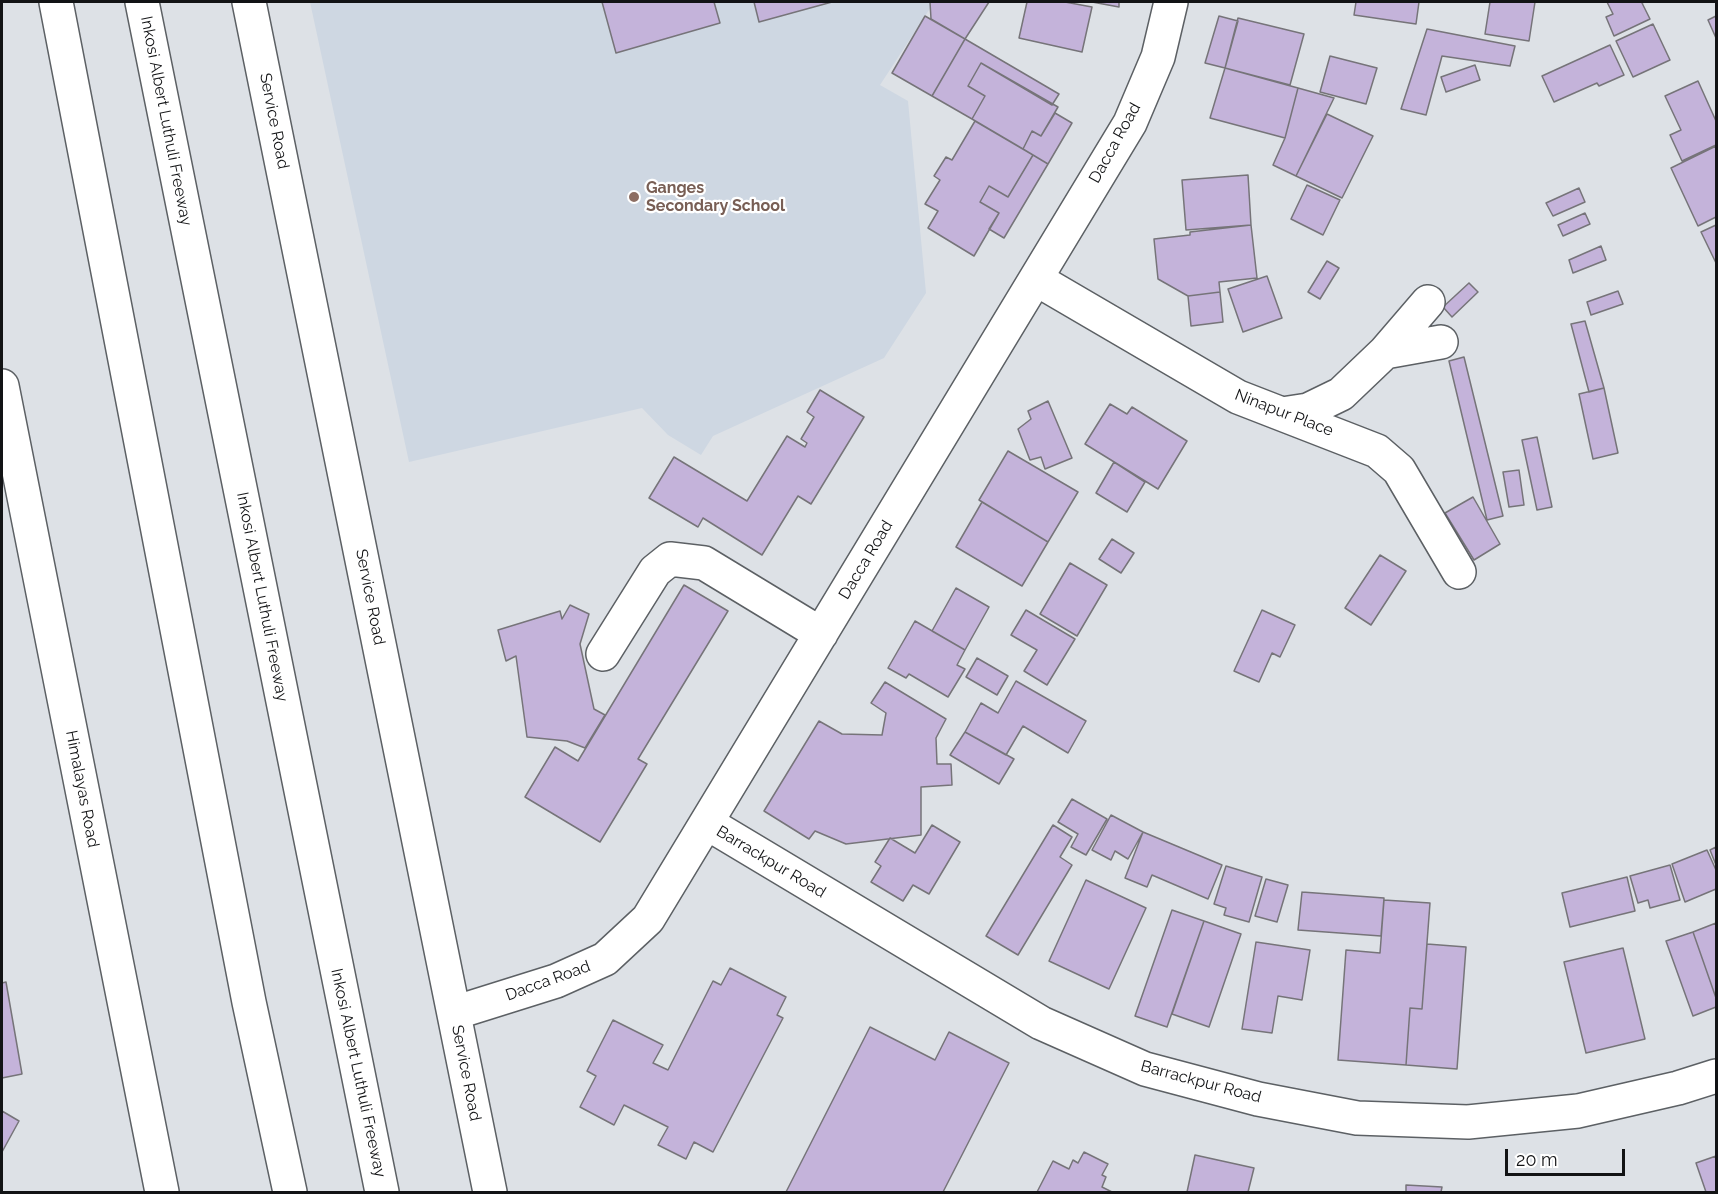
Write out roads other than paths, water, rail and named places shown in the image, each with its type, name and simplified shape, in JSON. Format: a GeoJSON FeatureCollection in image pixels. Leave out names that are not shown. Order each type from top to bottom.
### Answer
{"type":"FeatureCollection","features":[{"type":"Feature","properties":{"kind":"main road"},"geometry":{"type":"LineString","coordinates":[[32,2],[102,234]]}},
{"type":"Feature","properties":{"kind":"main road"},"geometry":{"type":"LineString","coordinates":[[56,2],[249,1002],[290,1192]]}},
{"type":"Feature","properties":{"kind":"main road","name":"Inkosi Albert Luthuli Freeway"},"geometry":{"type":"LineString","coordinates":[[142,2],[382,1192]]}},
{"type":"Feature","properties":{"kind":"main road","name":"Service Road"},"geometry":{"type":"LineString","coordinates":[[249,2],[490,1192]]}},
{"type":"Feature","properties":{"kind":"main road","name":"Dacca Road"},"geometry":{"type":"LineString","coordinates":[[454,1013],[556,981],[605,959],[648,919],[1130,123],[1158,57],[1171,2]]}},
{"type":"Feature","properties":{"kind":"main road","name":"Ninapur Place"},"geometry":{"type":"LineString","coordinates":[[1036,279],[1238,397],[1337,434],[1377,452],[1399,470],[1459,572]]}},
{"type":"Feature","properties":{"kind":"main road"},"geometry":{"type":"LineString","coordinates":[[1282,414],[1308,410],[1341,394],[1385,352],[1428,302]]}},
{"type":"Feature","properties":{"kind":"main road"},"geometry":{"type":"LineString","coordinates":[[1385,352],[1442,342]]}},
{"type":"Feature","properties":{"kind":"main road","name":"Himalayas Road"},"geometry":{"type":"LineString","coordinates":[[2,387],[162,1192]]}},
{"type":"Feature","properties":{"kind":"main road"},"geometry":{"type":"LineString","coordinates":[[603,654],[655,572],[670,559],[704,563],[821,634]]}},
{"type":"Feature","properties":{"kind":"main road","name":"Barrackpur Road"},"geometry":{"type":"LineString","coordinates":[[707,823],[1041,1023],[1145,1069],[1258,1099],[1357,1118],[1468,1122],[1578,1111],[1678,1088],[1716,1076]]}},
{"type":"Feature","properties":{"kind":"place","name":"Ganges Secondary School"},"geometry":{"type":"Point","coordinates":[634,197]}}]}
